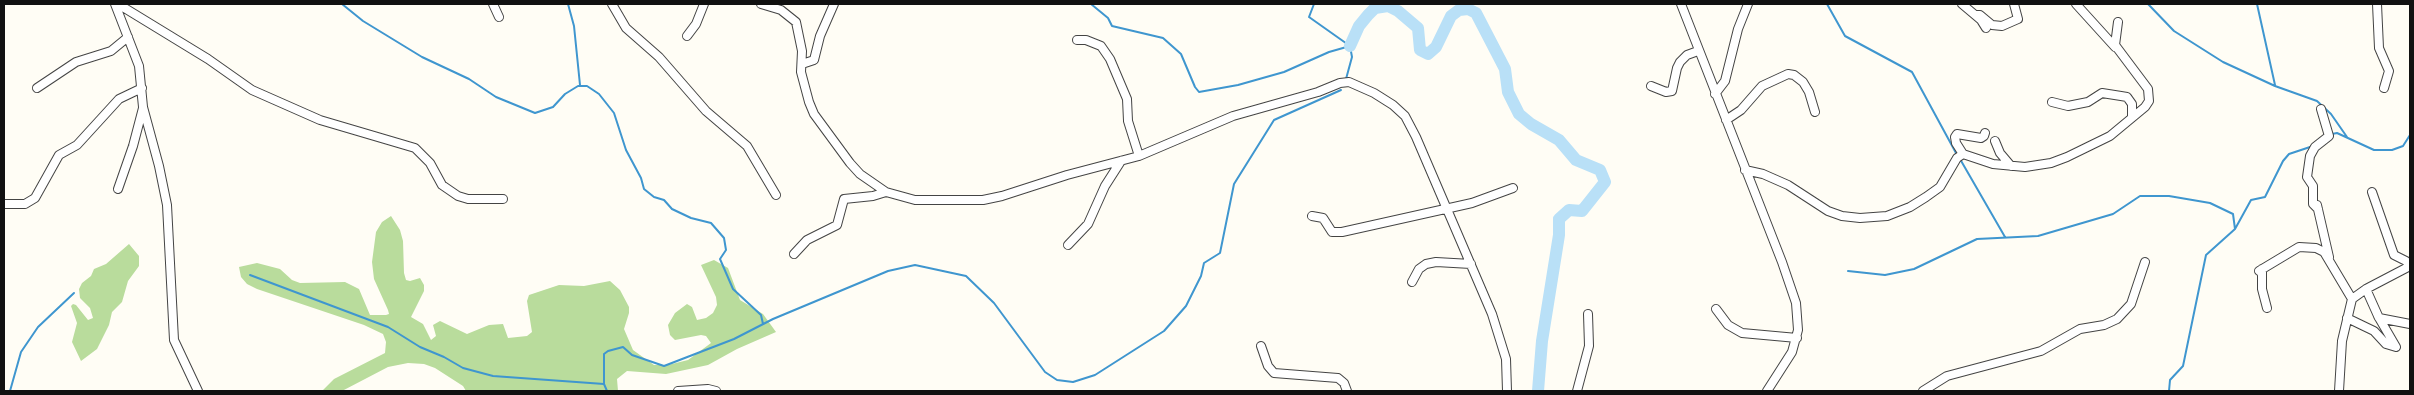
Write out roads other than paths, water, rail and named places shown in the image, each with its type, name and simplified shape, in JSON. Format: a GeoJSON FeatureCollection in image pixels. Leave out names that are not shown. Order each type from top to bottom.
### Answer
{"type":"FeatureCollection","features":[{"type":"Feature","properties":{"kind":"street"},"geometry":{"type":"LineString","coordinates":[[116,4],[138,66],[143,107],[167,205],[174,340],[198,391]]}},
{"type":"Feature","properties":{"kind":"street"},"geometry":{"type":"LineString","coordinates":[[116,4],[208,59],[252,90],[320,120],[415,148],[430,163],[442,184],[458,196],[468,199],[503,199]]}},
{"type":"Feature","properties":{"kind":"street"},"geometry":{"type":"LineString","coordinates":[[493,4],[499,17]]}},
{"type":"Feature","properties":{"kind":"street"},"geometry":{"type":"LineString","coordinates":[[612,4],[626,28],[659,58],[706,111],[747,146],[776,195]]}},
{"type":"Feature","properties":{"kind":"street"},"geometry":{"type":"LineString","coordinates":[[687,36],[696,24],[704,4]]}},
{"type":"Feature","properties":{"kind":"street"},"geometry":{"type":"LineString","coordinates":[[761,4],[781,10],[796,22],[802,52],[803,88],[814,114],[860,174],[886,192],[916,200],[983,200],[1002,196],[1067,175],[1139,156],[1234,116],[1349,82],[1374,93],[1393,105],[1405,116],[1471,264],[1502,344],[1507,370],[1507,391]]}},
{"type":"Feature","properties":{"kind":"street"},"geometry":{"type":"LineString","coordinates":[[802,64],[814,60],[820,36],[834,4]]}},
{"type":"Feature","properties":{"kind":"street"},"geometry":{"type":"LineString","coordinates":[[1681,4],[1788,278],[1798,319],[1797,338],[1792,352],[1767,391]]}},
{"type":"Feature","properties":{"kind":"street"},"geometry":{"type":"LineString","coordinates":[[1715,94],[1725,80],[1738,29],[1748,4]]}},
{"type":"Feature","properties":{"kind":"street"},"geometry":{"type":"LineString","coordinates":[[1962,4],[1976,15],[1986,28]]}},
{"type":"Feature","properties":{"kind":"street"},"geometry":{"type":"LineString","coordinates":[[1976,15],[1980,15],[1992,25],[2002,26],[2018,18],[2014,4]]}},
{"type":"Feature","properties":{"kind":"street"},"geometry":{"type":"LineString","coordinates":[[1985,133],[1981,138],[1957,134],[1955,136],[1956,143],[1963,154],[1994,164],[2039,166],[2067,157],[2110,136],[2148,104],[2149,93],[2145,84],[2076,4]]}},
{"type":"Feature","properties":{"kind":"street"},"geometry":{"type":"LineString","coordinates":[[2377,4],[2379,48],[2389,71],[2384,88]]}},
{"type":"Feature","properties":{"kind":"street"},"geometry":{"type":"LineString","coordinates":[[2118,22],[2114,40],[2118,51]]}},
{"type":"Feature","properties":{"kind":"street"},"geometry":{"type":"LineString","coordinates":[[37,88],[76,62],[110,51],[128,37]]}},
{"type":"Feature","properties":{"kind":"street"},"geometry":{"type":"LineString","coordinates":[[1077,40],[1086,40],[1101,46],[1110,59],[1127,99],[1128,121],[1139,156]]}},
{"type":"Feature","properties":{"kind":"street"},"geometry":{"type":"LineString","coordinates":[[1650,86],[1661,91],[1672,91],[1680,62],[1698,51]]}},
{"type":"Feature","properties":{"kind":"street"},"geometry":{"type":"LineString","coordinates":[[1726,120],[1741,110],[1762,86],[1773,79],[1788,74],[1794,75],[1804,82],[1810,92],[1815,112]]}},
{"type":"Feature","properties":{"kind":"street"},"geometry":{"type":"LineString","coordinates":[[4,204],[25,204],[35,198],[59,155],[77,145],[119,99],[142,88]]}},
{"type":"Feature","properties":{"kind":"street"},"geometry":{"type":"LineString","coordinates":[[2052,102],[2068,106],[2088,102],[2102,94],[2111,94],[2127,97],[2132,104],[2132,116]]}},
{"type":"Feature","properties":{"kind":"street"},"geometry":{"type":"LineString","coordinates":[[118,190],[133,146],[143,107]]}},
{"type":"Feature","properties":{"kind":"street"},"geometry":{"type":"LineString","coordinates":[[2321,109],[2329,136],[2315,147],[2310,156],[2307,177],[2312,186],[2313,204],[2318,207],[2330,262]]}},
{"type":"Feature","properties":{"kind":"street"},"geometry":{"type":"LineString","coordinates":[[1995,141],[2000,153],[2011,166]]}},
{"type":"Feature","properties":{"kind":"street"},"geometry":{"type":"LineString","coordinates":[[1745,170],[1763,174],[1842,216],[1867,218],[1898,212],[1926,197],[1940,186],[1957,158],[1963,154]]}},
{"type":"Feature","properties":{"kind":"street"},"geometry":{"type":"LineString","coordinates":[[1068,245],[1088,224],[1105,186],[1121,161]]}},
{"type":"Feature","properties":{"kind":"street"},"geometry":{"type":"LineString","coordinates":[[1312,216],[1323,218],[1332,232],[1337,232],[1472,203],[1513,188]]}},
{"type":"Feature","properties":{"kind":"street"},"geometry":{"type":"LineString","coordinates":[[794,254],[807,240],[837,225],[844,199],[873,196],[886,192]]}},
{"type":"Feature","properties":{"kind":"street"},"geometry":{"type":"LineString","coordinates":[[2339,391],[2347,318],[2352,299],[2366,289],[2410,266],[2406,261],[2394,255],[2372,192]]}},
{"type":"Feature","properties":{"kind":"street"},"geometry":{"type":"LineString","coordinates":[[2267,308],[2262,289],[2261,270],[2294,249],[2307,246],[2321,250],[2352,299]]}},
{"type":"Feature","properties":{"kind":"street"},"geometry":{"type":"LineString","coordinates":[[1412,282],[1419,269],[1426,264],[1436,262],[1471,264]]}},
{"type":"Feature","properties":{"kind":"street"},"geometry":{"type":"LineString","coordinates":[[1923,391],[1952,374],[2041,351],[2080,329],[2104,325],[2116,319],[2131,304],[2145,262]]}},
{"type":"Feature","properties":{"kind":"street"},"geometry":{"type":"LineString","coordinates":[[2347,318],[2370,328],[2386,344],[2396,347],[2378,316],[2366,289]]}},
{"type":"Feature","properties":{"kind":"street"},"geometry":{"type":"LineString","coordinates":[[1716,309],[1728,325],[1742,333],[1797,338]]}},
{"type":"Feature","properties":{"kind":"street"},"geometry":{"type":"LineString","coordinates":[[1577,391],[1589,346],[1588,314]]}},
{"type":"Feature","properties":{"kind":"street"},"geometry":{"type":"LineString","coordinates":[[2378,316],[2388,321],[2410,324]]}},
{"type":"Feature","properties":{"kind":"street"},"geometry":{"type":"LineString","coordinates":[[1261,346],[1268,366],[1274,373],[1338,378],[1344,383],[1346,391]]}},
{"type":"Feature","properties":{"kind":"street"},"geometry":{"type":"LineString","coordinates":[[678,391],[708,389],[716,391]]}},
{"type":"Feature","properties":{"kind":"waterway"},"geometry":{"type":"LineString","coordinates":[[342,4],[363,21],[422,57],[469,79],[496,97],[535,113],[553,107],[565,94],[578,86],[587,86],[599,94],[614,113],[626,150],[641,178],[644,189],[654,197],[664,200],[672,209],[691,218],[711,223],[724,238],[726,250],[720,259],[733,289],[761,315],[763,324]]}},
{"type":"Feature","properties":{"kind":"waterway"},"geometry":{"type":"LineString","coordinates":[[568,4],[574,26],[580,85]]}},
{"type":"Feature","properties":{"kind":"waterway"},"geometry":{"type":"LineString","coordinates":[[1091,4],[1108,18],[1112,26],[1163,38],[1181,54],[1199,92],[1238,85],[1284,72],[1329,52],[1350,46]]}},
{"type":"Feature","properties":{"kind":"waterway"},"geometry":{"type":"LineString","coordinates":[[1314,4],[1309,17],[1350,46],[1352,57],[1346,79]]}},
{"type":"Feature","properties":{"kind":"waterway"},"geometry":{"type":"LineString","coordinates":[[1827,4],[1845,36],[1912,72],[1956,153]]}},
{"type":"Feature","properties":{"kind":"waterway"},"geometry":{"type":"LineString","coordinates":[[2148,4],[2174,31],[2223,62],[2275,86],[2317,101],[2331,114],[2347,137]]}},
{"type":"Feature","properties":{"kind":"waterway"},"geometry":{"type":"LineString","coordinates":[[2257,4],[2275,85]]}},
{"type":"Feature","properties":{"kind":"waterway"},"geometry":{"type":"LineString","coordinates":[[1350,46],[1359,26],[1368,15],[1375,8],[1388,6],[1398,11],[1418,28],[1420,50],[1428,54],[1436,47],[1451,16],[1459,10],[1468,9],[1476,13],[1505,69],[1508,92],[1519,114],[1531,124],[1559,140],[1576,160],[1600,170],[1605,182],[1582,211],[1569,210],[1559,219],[1559,235],[1542,341],[1538,391]]}},
{"type":"Feature","properties":{"kind":"waterway"},"geometry":{"type":"LineString","coordinates":[[607,391],[604,384],[604,354],[608,351],[623,347],[632,355],[664,366],[734,339],[773,319],[888,271],[915,265],[966,276],[994,303],[1045,372],[1057,380],[1073,382],[1095,375],[1164,331],[1186,306],[1201,276],[1204,263],[1220,253],[1234,184],[1274,120],[1341,90]]}},
{"type":"Feature","properties":{"kind":"waterway"},"geometry":{"type":"LineString","coordinates":[[2332,134],[2337,133],[2374,150],[2392,150],[2403,146],[2410,135]]}},
{"type":"Feature","properties":{"kind":"waterway"},"geometry":{"type":"LineString","coordinates":[[2169,391],[2170,380],[2183,366],[2206,255],[2235,229],[2251,200],[2265,197],[2283,161],[2289,154],[2313,146]]}},
{"type":"Feature","properties":{"kind":"waterway"},"geometry":{"type":"LineString","coordinates":[[1960,159],[2005,237]]}},
{"type":"Feature","properties":{"kind":"waterway"},"geometry":{"type":"LineString","coordinates":[[1848,271],[1885,275],[1914,269],[1977,239],[2038,236],[2113,214],[2140,196],[2169,196],[2210,203],[2233,214],[2235,229]]}},
{"type":"Feature","properties":{"kind":"waterway"},"geometry":{"type":"LineString","coordinates":[[250,275],[388,327],[420,347],[444,357],[463,368],[493,376],[604,384]]}},
{"type":"Feature","properties":{"kind":"waterway"},"geometry":{"type":"LineString","coordinates":[[10,391],[21,352],[38,327],[74,293]]}}]}
